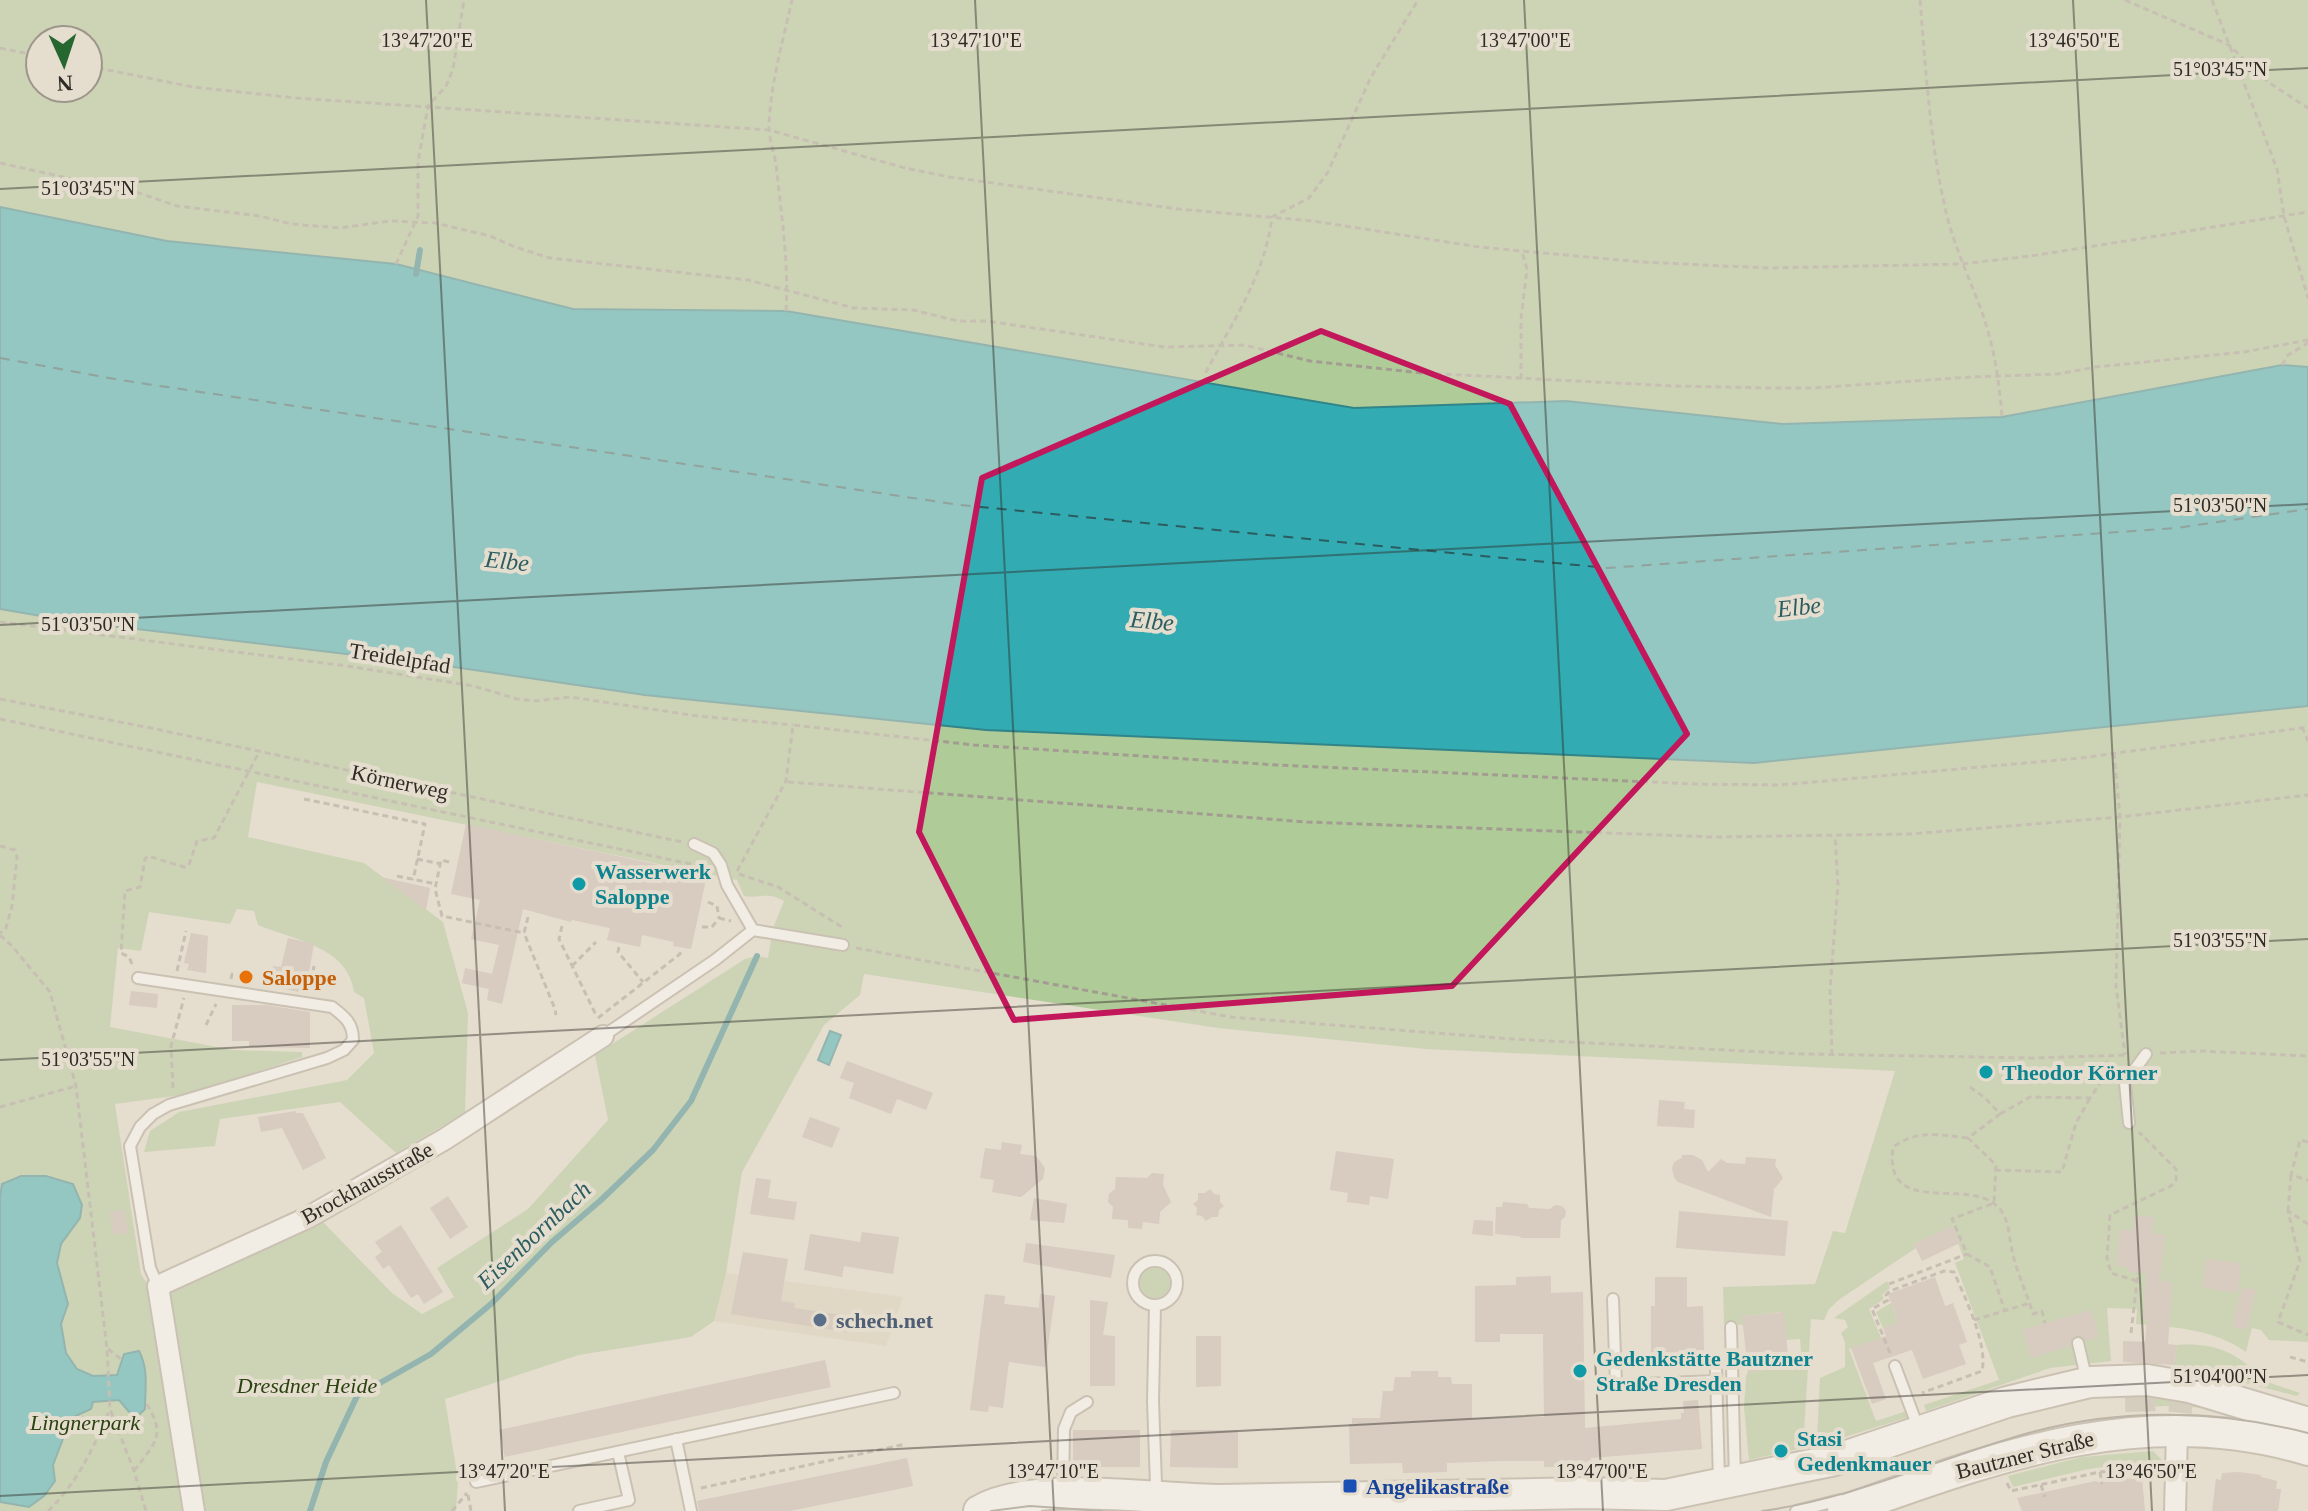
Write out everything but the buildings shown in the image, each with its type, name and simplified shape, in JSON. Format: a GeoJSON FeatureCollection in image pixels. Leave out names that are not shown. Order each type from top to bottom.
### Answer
{"type":"FeatureCollection","features":[{"type":"Feature","properties":{"kind":"main road"},"geometry":{"type":"LineString","coordinates":[[1666,1495],[1835,1460],[2021,1398],[2085,1373],[2189,1387],[2308,1423]]}},
{"type":"Feature","properties":{"kind":"main road"},"geometry":{"type":"LineString","coordinates":[[979,1511],[994,1502],[1119,1493],[1161,1498],[1576,1499],[1768,1492],[1846,1477],[2016,1418],[2090,1401],[2124,1410]]}},
{"type":"Feature","properties":{"kind":"main road","name":"Bautzner Straße"},"geometry":{"type":"LineString","coordinates":[[1852,1510],[1996,1459],[2084,1437],[2177,1432],[2229,1435],[2308,1450]]}},
{"type":"Feature","properties":{"kind":"street","name":"Brockhausstraße"},"geometry":{"type":"LineString","coordinates":[[158,1286],[307,1218],[445,1139],[603,1036]]}},
{"type":"Feature","properties":{"kind":"street"},"geometry":{"type":"LineString","coordinates":[[158,1286],[194,1511]]}},
{"type":"Feature","properties":{"kind":"street"},"geometry":{"type":"LineString","coordinates":[[2175,1511],[2177,1432]]}},
{"type":"Feature","properties":{"kind":"lane"},"geometry":{"type":"LineString","coordinates":[[694,844],[713,853],[753,930],[843,945]]}},
{"type":"Feature","properties":{"kind":"lane","name":"Brockhausstraße"},"geometry":{"type":"LineString","coordinates":[[603,1036],[715,960],[753,930]]}},
{"type":"Feature","properties":{"kind":"lane"},"geometry":{"type":"LineString","coordinates":[[138,978],[332,1007],[350,1023],[353,1040],[344,1050],[327,1058],[173,1104],[153,1114],[140,1127],[130,1146],[150,1268],[158,1286]]}},
{"type":"Feature","properties":{"kind":"lane"},"geometry":{"type":"LineString","coordinates":[[2129,1123],[2125,1083],[2146,1054]]}},
{"type":"Feature","properties":{"kind":"lane"},"geometry":{"type":"LineString","coordinates":[[1154,1260],[1168,1264],[1177,1283],[1168,1301],[1155,1305],[1140,1300],[1133,1287],[1133,1279],[1140,1266],[1154,1260]]}},
{"type":"Feature","properties":{"kind":"lane"},"geometry":{"type":"LineString","coordinates":[[1613,1299],[1616,1385],[1716,1376],[1727,1483]]}},
{"type":"Feature","properties":{"kind":"lane"},"geometry":{"type":"LineString","coordinates":[[1155,1305],[1153,1401],[1156,1484],[1161,1498]]}},
{"type":"Feature","properties":{"kind":"lane"},"geometry":{"type":"LineString","coordinates":[[1727,1483],[1731,1327]]}},
{"type":"Feature","properties":{"kind":"lane"},"geometry":{"type":"LineString","coordinates":[[2078,1343],[2085,1373]]}},
{"type":"Feature","properties":{"kind":"lane"},"geometry":{"type":"LineString","coordinates":[[1895,1366],[1920,1432]]}},
{"type":"Feature","properties":{"kind":"lane"},"geometry":{"type":"LineString","coordinates":[[476,1482],[894,1393]]}},
{"type":"Feature","properties":{"kind":"lane"},"geometry":{"type":"LineString","coordinates":[[1063,1495],[1064,1429],[1071,1412],[1087,1402]]}},
{"type":"Feature","properties":{"kind":"lane"},"geometry":{"type":"LineString","coordinates":[[2124,1410],[2246,1426],[2308,1438]]}},
{"type":"Feature","properties":{"kind":"lane"},"geometry":{"type":"LineString","coordinates":[[676,1439],[691,1511]]}},
{"type":"Feature","properties":{"kind":"lane"},"geometry":{"type":"LineString","coordinates":[[1796,1511],[1857,1495],[2022,1441]]}},
{"type":"Feature","properties":{"kind":"lane"},"geometry":{"type":"LineString","coordinates":[[579,1511],[629,1500],[618,1452]]}},
{"type":"Feature","properties":{"kind":"path"},"geometry":{"type":"LineString","coordinates":[[396,264],[418,216],[418,162],[428,106],[446,86],[453,69],[464,0]]}},
{"type":"Feature","properties":{"kind":"path"},"geometry":{"type":"LineString","coordinates":[[786,311],[788,290],[769,130],[773,91],[792,0]]}},
{"type":"Feature","properties":{"kind":"path"},"geometry":{"type":"LineString","coordinates":[[1272,217],[1309,198],[1328,172],[1371,77],[1418,0]]}},
{"type":"Feature","properties":{"kind":"path"},"geometry":{"type":"LineString","coordinates":[[1920,0],[1931,126],[1946,212],[1961,264],[1979,306],[1999,377],[2002,417]]}},
{"type":"Feature","properties":{"kind":"path"},"geometry":{"type":"LineString","coordinates":[[2125,0],[2229,45],[2268,82],[2308,108]]}},
{"type":"Feature","properties":{"kind":"path"},"geometry":{"type":"LineString","coordinates":[[2212,0],[2277,169],[2284,216],[2308,298]]}},
{"type":"Feature","properties":{"kind":"path"},"geometry":{"type":"LineString","coordinates":[[0,48],[24,53]]}},
{"type":"Feature","properties":{"kind":"path"},"geometry":{"type":"LineString","coordinates":[[104,69],[193,87],[296,98],[769,130],[905,168],[950,177],[1522,252],[1641,262],[1767,268],[1961,264],[2031,256],[2308,212]]}},
{"type":"Feature","properties":{"kind":"path"},"geometry":{"type":"LineString","coordinates":[[0,163],[105,189],[133,191],[177,206],[260,216],[304,226],[340,228],[415,221],[460,228],[550,258],[748,280],[854,308],[913,310],[958,321],[1000,323],[1164,347],[1244,345],[1310,361],[1357,367],[1521,379],[1813,388],[2058,374],[2308,342]]}},
{"type":"Feature","properties":{"kind":"path"},"geometry":{"type":"LineString","coordinates":[[1206,383],[1206,372],[1257,278],[1269,243],[1272,217]]}},
{"type":"Feature","properties":{"kind":"path"},"geometry":{"type":"LineString","coordinates":[[1521,379],[1521,319],[1527,269],[1522,252]]}},
{"type":"Feature","properties":{"kind":"path"},"geometry":{"type":"LineString","coordinates":[[2282,365],[2288,355],[2308,342]]}},
{"type":"Feature","properties":{"kind":"path","name":"Treidelpfad"},"geometry":{"type":"LineString","coordinates":[[0,622],[347,666],[474,686],[517,699],[536,701],[570,697],[698,716],[1006,747],[1277,765],[1780,785],[2114,753],[2308,727]]}},
{"type":"Feature","properties":{"kind":"path","name":"Körnerweg"},"geometry":{"type":"LineString","coordinates":[[0,699],[694,844]]}},
{"type":"Feature","properties":{"kind":"path"},"geometry":{"type":"LineString","coordinates":[[0,719],[722,868],[778,887],[848,931]]}},
{"type":"Feature","properties":{"kind":"path"},"geometry":{"type":"LineString","coordinates":[[736,873],[786,781],[793,725]]}},
{"type":"Feature","properties":{"kind":"path"},"geometry":{"type":"LineString","coordinates":[[2302,727],[2308,741]]}},
{"type":"Feature","properties":{"kind":"path"},"geometry":{"type":"LineString","coordinates":[[121,953],[125,891],[140,887],[145,859],[154,857],[187,867],[197,841],[214,838],[259,752]]}},
{"type":"Feature","properties":{"kind":"path"},"geometry":{"type":"LineString","coordinates":[[2114,753],[2120,817],[2116,986],[2125,1055]]}},
{"type":"Feature","properties":{"kind":"path"},"geometry":{"type":"LineString","coordinates":[[786,781],[1401,827],[1715,837],[1911,834],[2120,817],[2308,795]]}},
{"type":"Feature","properties":{"kind":"path"},"geometry":{"type":"LineString","coordinates":[[304,799],[425,824],[413,880]]}},
{"type":"Feature","properties":{"kind":"path"},"geometry":{"type":"LineString","coordinates":[[1832,1055],[1830,990],[1838,885],[1835,836]]}},
{"type":"Feature","properties":{"kind":"path"},"geometry":{"type":"LineString","coordinates":[[0,846],[15,850],[17,857],[12,906],[6,928],[0,934],[50,992],[76,1086],[107,1349],[110,1409],[146,1511]]}},
{"type":"Feature","properties":{"kind":"path"},"geometry":{"type":"LineString","coordinates":[[417,859],[441,864]]}},
{"type":"Feature","properties":{"kind":"path"},"geometry":{"type":"LineString","coordinates":[[449,862],[441,860],[436,884],[442,916],[524,933]]}},
{"type":"Feature","properties":{"kind":"path"},"geometry":{"type":"LineString","coordinates":[[397,876],[436,884]]}},
{"type":"Feature","properties":{"kind":"path"},"geometry":{"type":"LineString","coordinates":[[702,927],[712,927],[719,918],[717,906],[708,902]]}},
{"type":"Feature","properties":{"kind":"path"},"geometry":{"type":"LineString","coordinates":[[528,917],[524,933],[556,1015]]}},
{"type":"Feature","properties":{"kind":"path"},"geometry":{"type":"LineString","coordinates":[[719,918],[729,920]]}},
{"type":"Feature","properties":{"kind":"path"},"geometry":{"type":"LineString","coordinates":[[501,928],[503,920]]}},
{"type":"Feature","properties":{"kind":"path"},"geometry":{"type":"LineString","coordinates":[[562,926],[559,939],[597,1018],[680,954],[681,950]]}},
{"type":"Feature","properties":{"kind":"path"},"geometry":{"type":"LineString","coordinates":[[174,984],[186,931]]}},
{"type":"Feature","properties":{"kind":"path"},"geometry":{"type":"LineString","coordinates":[[858,941],[864,950]]}},
{"type":"Feature","properties":{"kind":"path"},"geometry":{"type":"LineString","coordinates":[[572,966],[596,942]]}},
{"type":"Feature","properties":{"kind":"path"},"geometry":{"type":"LineString","coordinates":[[843,945],[1231,1017],[1512,1039],[1832,1055],[2034,1058],[2201,1051],[2308,1056]]}},
{"type":"Feature","properties":{"kind":"path"},"geometry":{"type":"LineString","coordinates":[[619,947],[618,952],[643,982]]}},
{"type":"Feature","properties":{"kind":"path"},"geometry":{"type":"LineString","coordinates":[[308,1002],[314,966]]}},
{"type":"Feature","properties":{"kind":"path"},"geometry":{"type":"LineString","coordinates":[[231,978],[232,974],[247,976]]}},
{"type":"Feature","properties":{"kind":"path"},"geometry":{"type":"LineString","coordinates":[[173,1104],[171,1046],[187,987]]}},
{"type":"Feature","properties":{"kind":"path"},"geometry":{"type":"LineString","coordinates":[[206,1025],[213,1015],[220,989]]}},
{"type":"Feature","properties":{"kind":"path"},"geometry":{"type":"LineString","coordinates":[[1995,1170],[2062,1172],[2076,1123],[2103,1079],[2108,1055]]}},
{"type":"Feature","properties":{"kind":"path"},"geometry":{"type":"LineString","coordinates":[[0,1107],[76,1086]]}},
{"type":"Feature","properties":{"kind":"path"},"geometry":{"type":"LineString","coordinates":[[1970,1087],[2000,1114]]}},
{"type":"Feature","properties":{"kind":"path"},"geometry":{"type":"LineString","coordinates":[[1968,1138],[2030,1097],[2090,1098]]}},
{"type":"Feature","properties":{"kind":"path"},"geometry":{"type":"LineString","coordinates":[[2129,1123],[2176,1169],[2176,1180],[2171,1186],[2110,1215],[2107,1258],[2111,1273],[2137,1281]]}},
{"type":"Feature","properties":{"kind":"path"},"geometry":{"type":"LineString","coordinates":[[1994,1203],[1996,1165],[1968,1138],[1931,1134],[1908,1137],[1893,1147],[1891,1161],[1903,1184],[1917,1192],[1960,1193],[1994,1203],[2003,1211],[2013,1254],[2033,1314],[2042,1311],[2045,1323]]}},
{"type":"Feature","properties":{"kind":"path"},"geometry":{"type":"LineString","coordinates":[[2308,1142],[2300,1140],[2291,1175],[2288,1211],[2300,1261],[2278,1322],[2308,1335]]}},
{"type":"Feature","properties":{"kind":"path"},"geometry":{"type":"LineString","coordinates":[[2291,1175],[2308,1180]]}},
{"type":"Feature","properties":{"kind":"path"},"geometry":{"type":"LineString","coordinates":[[1994,1203],[1952,1219],[1967,1254],[1990,1267],[2005,1311]]}},
{"type":"Feature","properties":{"kind":"path"},"geometry":{"type":"LineString","coordinates":[[2288,1211],[2308,1224]]}},
{"type":"Feature","properties":{"kind":"path"},"geometry":{"type":"LineString","coordinates":[[1889,1284],[1967,1254]]}},
{"type":"Feature","properties":{"kind":"path"},"geometry":{"type":"LineString","coordinates":[[1895,1366],[1872,1309],[1888,1300],[1886,1295],[1890,1291],[1944,1271],[1954,1272],[1974,1320],[1984,1362],[1982,1371],[1907,1398]]}},
{"type":"Feature","properties":{"kind":"path"},"geometry":{"type":"LineString","coordinates":[[2131,1333],[2138,1273]]}},
{"type":"Feature","properties":{"kind":"path"},"geometry":{"type":"LineString","coordinates":[[1974,1320],[2030,1303]]}},
{"type":"Feature","properties":{"kind":"path"},"geometry":{"type":"LineString","coordinates":[[107,1349],[121,1359]]}},
{"type":"Feature","properties":{"kind":"path"},"geometry":{"type":"LineString","coordinates":[[2290,1357],[2308,1362]]}},
{"type":"Feature","properties":{"kind":"path"},"geometry":{"type":"LineString","coordinates":[[134,1471],[157,1439],[157,1425],[145,1401]]}},
{"type":"Feature","properties":{"kind":"path"},"geometry":{"type":"LineString","coordinates":[[48,1511],[64,1496],[85,1465],[110,1409]]}},
{"type":"Feature","properties":{"kind":"path"},"geometry":{"type":"LineString","coordinates":[[698,1489],[906,1444]]}},
{"type":"Feature","properties":{"kind":"path"},"geometry":{"type":"LineString","coordinates":[[1996,1459],[2011,1491],[2100,1472],[2176,1466]]}},
{"type":"Feature","properties":{"kind":"path"},"geometry":{"type":"LineString","coordinates":[[2100,1472],[2102,1484]]}},
{"type":"Feature","properties":{"kind":"path"},"geometry":{"type":"LineString","coordinates":[[2041,1484],[2045,1497]]}},
{"type":"Feature","properties":{"kind":"path"},"geometry":{"type":"LineString","coordinates":[[452,1511],[467,1493],[471,1511]]}},
{"type":"Feature","properties":{"kind":"highlighted area"},"geometry":{"type":"Polygon","coordinates":[[[1321,331],[1510,404],[1687,734],[1452,986],[1014,1020],[919,832],[982,478],[1321,331]]]}},
{"type":"Feature","properties":{"kind":"shaded area"},"geometry":{"type":"Polygon","coordinates":[[[726,1273],[903,1297],[886,1346],[714,1321],[726,1273]]]}},
{"type":"Feature","properties":{"kind":"green space"},"geometry":{"type":"Polygon","coordinates":[[[0,0],[2308,0],[2308,367],[2282,365],[2002,417],[1783,424],[1566,401],[1354,408],[786,311],[573,309],[396,264],[167,241],[0,207],[0,0]]]}},
{"type":"Feature","properties":{"kind":"green space"},"geometry":{"type":"Polygon","coordinates":[[[0,609],[70,621],[447,666],[645,695],[986,730],[1754,763],[2308,706],[2308,1342],[2269,1340],[2261,1330],[2252,1328],[2246,1352],[2207,1334],[2136,1324],[2137,1309],[2107,1308],[2111,1361],[2050,1368],[1926,1411],[1924,1405],[1999,1380],[1955,1263],[1964,1259],[1952,1227],[1914,1244],[1916,1248],[1840,1299],[1829,1309],[1824,1320],[1811,1319],[1803,1448],[1749,1460],[1744,1407],[1746,1376],[1748,1372],[1802,1366],[1800,1339],[1786,1340],[1783,1312],[1743,1316],[1743,1325],[1724,1324],[1723,1287],[1815,1284],[1833,1231],[1845,1233],[1895,1071],[1426,1049],[1218,1028],[864,974],[860,995],[824,1025],[742,1172],[726,1273],[714,1321],[691,1337],[579,1355],[445,1399],[458,1480],[456,1511],[202,1511],[167,1292],[320,1219],[392,1293],[422,1314],[454,1297],[437,1268],[528,1209],[608,1120],[595,1055],[745,959],[757,956],[768,958],[773,928],[784,901],[773,896],[744,896],[737,880],[257,782],[248,837],[364,863],[443,922],[468,1013],[465,1113],[396,1153],[340,1102],[220,1119],[215,1146],[144,1152],[150,1131],[179,1112],[347,1080],[374,1053],[364,998],[354,992],[350,977],[330,955],[258,925],[254,911],[237,909],[230,924],[149,912],[141,951],[118,948],[110,1027],[233,1050],[302,1052],[302,1057],[189,1094],[115,1104],[141,1274],[153,1293],[184,1511],[0,1511],[0,609]]]}},
{"type":"Feature","properties":{"kind":"green space"},"geometry":{"type":"Polygon","coordinates":[[[1155,1268],[1166,1272],[1170,1283],[1166,1294],[1155,1298],[1144,1294],[1140,1283],[1144,1272],[1155,1268]]]}},
{"type":"Feature","properties":{"kind":"green space"},"geometry":{"type":"Polygon","coordinates":[[[1887,1281],[1890,1288],[1882,1295],[1884,1299],[1869,1309],[1882,1340],[1849,1349],[1876,1421],[1907,1411],[1909,1417],[1822,1444],[1817,1439],[1820,1378],[1845,1367],[1845,1342],[1841,1333],[1848,1327],[1845,1320],[1834,1318],[1887,1281]]]}},
{"type":"Feature","properties":{"kind":"green space"},"geometry":{"type":"Polygon","coordinates":[[[1891,1303],[1898,1323],[1883,1328],[1876,1312],[1891,1303]]]}},
{"type":"Feature","properties":{"kind":"green space"},"geometry":{"type":"Polygon","coordinates":[[[2177,1345],[2207,1346],[2226,1351],[2251,1368],[2241,1373],[2300,1393],[2297,1396],[2174,1365],[2177,1345]]]}},
{"type":"Feature","properties":{"kind":"green space"},"geometry":{"type":"Polygon","coordinates":[[[2127,1387],[2236,1409],[2129,1408],[2127,1387]]]}},
{"type":"Feature","properties":{"kind":"green space"},"geometry":{"type":"Polygon","coordinates":[[[2153,1451],[2162,1460],[2088,1469],[2013,1487],[2008,1476],[2082,1457],[2153,1451]]]}},
{"type":"Feature","properties":{"kind":"water","name":"Elbe"},"geometry":{"type":"Polygon","coordinates":[[[0,207],[167,241],[396,264],[573,309],[786,311],[1354,408],[1566,401],[1783,424],[2002,417],[2282,365],[2308,367],[2308,706],[1754,763],[986,730],[645,695],[447,666],[70,621],[0,609],[0,207]]]}},
{"type":"Feature","properties":{"kind":"water"},"geometry":{"type":"Polygon","coordinates":[[[830,1031],[841,1035],[829,1065],[818,1060],[830,1031]]]}},
{"type":"Feature","properties":{"kind":"water"},"geometry":{"type":"Polygon","coordinates":[[[21,1176],[46,1176],[73,1184],[82,1205],[80,1218],[61,1244],[57,1263],[68,1304],[61,1324],[66,1353],[77,1369],[93,1376],[117,1375],[124,1354],[139,1351],[146,1380],[145,1409],[140,1414],[130,1413],[119,1400],[93,1402],[91,1409],[71,1418],[53,1465],[55,1481],[44,1496],[29,1507],[0,1502],[0,1197],[2,1184],[21,1176]]]}},
{"type":"Feature","properties":{"kind":"waterway"},"geometry":{"type":"LineString","coordinates":[[416,274],[420,250]]}},
{"type":"Feature","properties":{"kind":"waterway","name":"Eisenbornbach"},"geometry":{"type":"LineString","coordinates":[[310,1511],[326,1462],[357,1396],[431,1354],[491,1304],[552,1242],[653,1150],[691,1101],[757,956]]}},
{"type":"Feature","properties":{"kind":"ferry route"},"geometry":{"type":"LineString","coordinates":[[0,358],[120,380],[960,505],[1607,568],[2176,528],[2308,509]]}},
{"type":"Feature","properties":{"kind":"tunnel"},"geometry":{"type":"LineString","coordinates":[[2125,1397],[2193,1399]]}},
{"type":"Feature","properties":{"kind":"tram line"},"geometry":{"type":"LineString","coordinates":[[1762,1511],[1862,1488],[2025,1434],[2095,1420],[2130,1416],[2202,1416],[2238,1419],[2308,1433]]}},
{"type":"Feature","properties":{"kind":"tram line"},"geometry":{"type":"LineString","coordinates":[[991,1511],[1030,1506],[1102,1511]]}},
{"type":"Feature","properties":{"kind":"place","name":"Wasserwerk Saloppe"},"geometry":{"type":"Point","coordinates":[579,884]}},
{"type":"Feature","properties":{"kind":"place","name":"Saloppe"},"geometry":{"type":"Point","coordinates":[246,977]}},
{"type":"Feature","properties":{"kind":"place","name":"Theodor Körner"},"geometry":{"type":"Point","coordinates":[1986,1072]}},
{"type":"Feature","properties":{"kind":"place","name":"schech.net"},"geometry":{"type":"Point","coordinates":[820,1320]}},
{"type":"Feature","properties":{"kind":"place","name":"Gedenkstätte Bautzner Straße Dresden"},"geometry":{"type":"Point","coordinates":[1580,1371]}},
{"type":"Feature","properties":{"kind":"place","name":"Stasi Gedenkmauer"},"geometry":{"type":"Point","coordinates":[1781,1451]}},
{"type":"Feature","properties":{"kind":"place","name":"Angelikastraße"},"geometry":{"type":"Point","coordinates":[1350,1486]}},
{"type":"Feature","properties":{"kind":"park label","name":"Dresdner Heide"},"geometry":{"type":"Point","coordinates":[307,1385]}},
{"type":"Feature","properties":{"kind":"park label","name":"Lingnerpark"},"geometry":{"type":"Point","coordinates":[85,1422]}}]}
